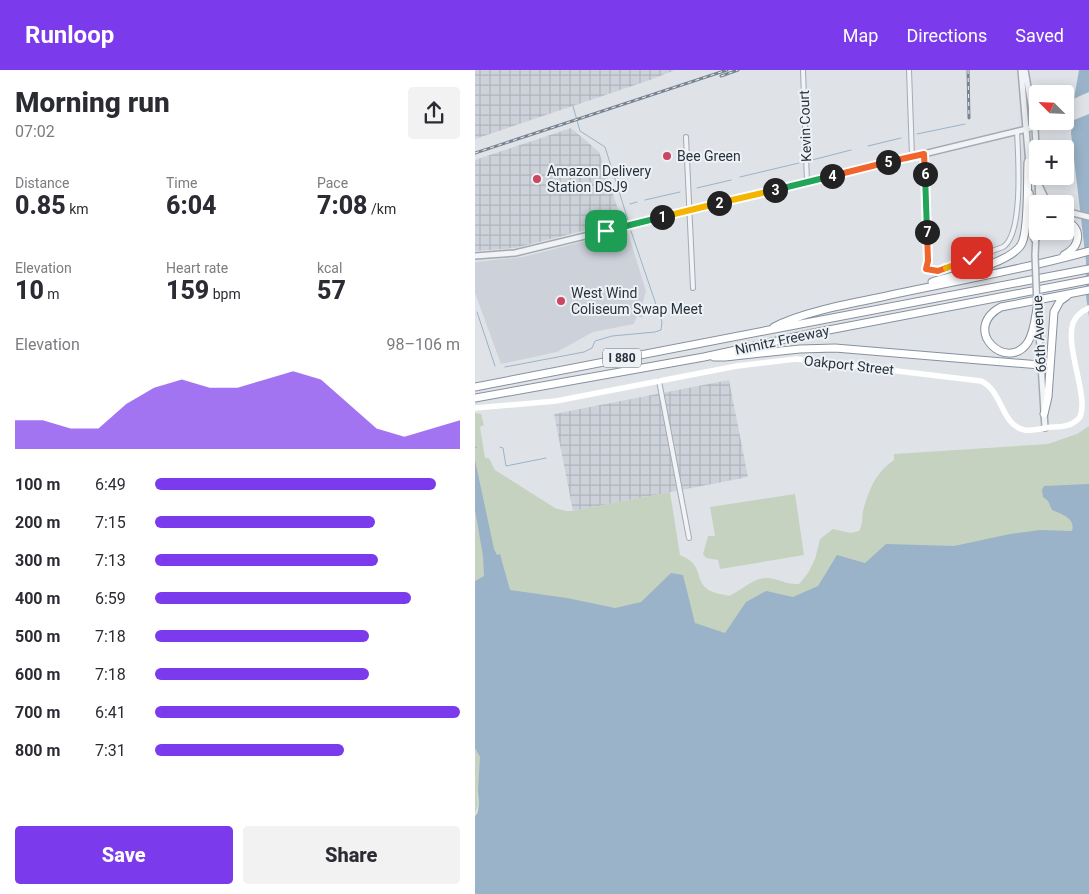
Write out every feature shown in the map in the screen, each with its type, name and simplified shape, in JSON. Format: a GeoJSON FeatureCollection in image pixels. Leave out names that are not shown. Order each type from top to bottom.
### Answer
{"type":"FeatureCollection","features":[{"type":"Feature","properties":{"kind":"highway"},"geometry":{"type":"LineString","coordinates":[[911,290],[1002,260],[1018,250],[1024,236],[1028,162]]}},
{"type":"Feature","properties":{"kind":"highway"},"geometry":{"type":"LineString","coordinates":[[1049,262],[1069,252],[1077,244],[1078,237],[1074,226]]}},
{"type":"Feature","properties":{"kind":"highway"},"geometry":{"type":"LineString","coordinates":[[769,330],[784,321],[849,304],[1049,262],[1089,251]]}},
{"type":"Feature","properties":{"kind":"highway","name":"Nimitz Freeway"},"geometry":{"type":"LineString","coordinates":[[475,387],[1089,269]]}},
{"type":"Feature","properties":{"kind":"highway","name":"Nimitz Freeway"},"geometry":{"type":"LineString","coordinates":[[475,398],[704,356],[1089,280]]}},
{"type":"Feature","properties":{"kind":"highway"},"geometry":{"type":"LineString","coordinates":[[1037,308],[1034,329],[1023,347],[1014,352],[1006,353],[992,347],[987,340],[985,325],[994,311],[1001,307],[1089,290]]}},
{"type":"Feature","properties":{"kind":"highway"},"geometry":{"type":"LineString","coordinates":[[1044,414],[1048,397],[1054,312],[1064,297],[1079,292]]}},
{"type":"Feature","properties":{"kind":"highway"},"geometry":{"type":"LineString","coordinates":[[704,356],[725,357],[800,349],[835,348],[1040,365]]}},
{"type":"Feature","properties":{"kind":"main road","name":"Oakport Street"},"geometry":{"type":"LineString","coordinates":[[475,408],[556,401],[753,364],[796,359],[975,379],[987,383],[991,387],[1007,416],[1015,426],[1025,430],[1069,425],[1076,422],[1083,411],[1084,397],[1072,330],[1075,318],[1086,309]]}},
{"type":"Feature","properties":{"kind":"street","name":"Kevin Court"},"geometry":{"type":"LineString","coordinates":[[803,70],[807,182]]}},
{"type":"Feature","properties":{"kind":"street"},"geometry":{"type":"LineString","coordinates":[[909,70],[913,156]]}},
{"type":"Feature","properties":{"kind":"street","name":"66th Avenue"},"geometry":{"type":"LineString","coordinates":[[1021,70],[1032,195]]}},
{"type":"Feature","properties":{"kind":"street"},"geometry":{"type":"LineString","coordinates":[[1025,70],[1029,93]]}},
{"type":"Feature","properties":{"kind":"street"},"geometry":{"type":"LineString","coordinates":[[475,256],[515,253],[1029,128]]}},
{"type":"Feature","properties":{"kind":"street"},"geometry":{"type":"LineString","coordinates":[[924,154],[928,261],[926,269],[938,271],[1003,247],[1010,241],[1018,193],[1017,131]]}},
{"type":"Feature","properties":{"kind":"street"},"geometry":{"type":"LineString","coordinates":[[686,137],[693,288]]}},
{"type":"Feature","properties":{"kind":"street"},"geometry":{"type":"LineString","coordinates":[[1074,213],[1089,217]]}},
{"type":"Feature","properties":{"kind":"street","name":"66th Avenue"},"geometry":{"type":"LineString","coordinates":[[1035,240],[1040,365],[1045,428]]}},
{"type":"Feature","properties":{"kind":"street"},"geometry":{"type":"LineString","coordinates":[[659,381],[689,538]]}},
{"type":"Feature","properties":{"kind":"shaded area"},"geometry":{"type":"Polygon","coordinates":[[[475,70],[675,70],[475,139],[475,70]]]}},
{"type":"Feature","properties":{"kind":"shaded area","name":"Amazon Delivery Station DSJ9"},"geometry":{"type":"Polygon","coordinates":[[[571,128],[599,152],[622,221],[515,248],[475,251],[475,160],[571,128]]]}},
{"type":"Feature","properties":{"kind":"shaded area","name":"West Wind Coliseum Swap Meet"},"geometry":{"type":"Polygon","coordinates":[[[627,230],[646,291],[641,309],[645,310],[642,318],[637,316],[634,324],[593,332],[557,352],[501,364],[475,293],[475,262],[523,257],[627,230]]]}},
{"type":"Feature","properties":{"kind":"shaded area"},"geometry":{"type":"Polygon","coordinates":[[[729,380],[748,477],[573,511],[554,414],[729,380]]]}},
{"type":"Feature","properties":{"kind":"green space"},"geometry":{"type":"Polygon","coordinates":[[[475,413],[481,414],[484,425],[480,427],[485,458],[489,458],[495,470],[555,508],[573,511],[670,492],[680,555],[688,559],[696,567],[702,584],[708,590],[729,596],[752,582],[766,578],[799,584],[808,573],[815,559],[820,539],[833,529],[851,533],[859,531],[870,489],[877,476],[894,460],[894,454],[1048,444],[1077,434],[1089,426],[1089,894],[475,894],[475,816],[479,802],[477,788],[478,805],[475,814],[475,413]]]}},
{"type":"Feature","properties":{"kind":"green space"},"geometry":{"type":"Polygon","coordinates":[[[795,494],[804,555],[720,569],[718,560],[706,558],[703,554],[708,536],[715,536],[710,507],[795,494]]]}},
{"type":"Feature","properties":{"kind":"water"},"geometry":{"type":"Polygon","coordinates":[[[1079,70],[1089,70],[1089,317],[1086,296],[1086,261],[1074,159],[1074,140],[1072,140],[1071,133],[1071,130],[1074,130],[1075,93],[1079,70]]]}},
{"type":"Feature","properties":{"kind":"water"},"geometry":{"type":"Polygon","coordinates":[[[475,460],[494,549],[497,555],[500,554],[510,590],[567,598],[615,608],[641,602],[671,573],[683,575],[695,623],[725,633],[746,602],[766,591],[793,597],[818,586],[837,555],[865,563],[886,544],[954,546],[1010,534],[1040,530],[1072,531],[1073,527],[1070,520],[1052,510],[1048,501],[1043,497],[1042,490],[1044,486],[1089,484],[1089,894],[475,894],[475,816],[478,813],[479,803],[480,757],[475,748],[475,581],[484,576],[483,556],[475,510],[475,460]]]}},
{"type":"Feature","properties":{"kind":"pier"},"geometry":{"type":"Polygon","coordinates":[[[1089,92],[1089,114],[1074,120],[1074,99],[1089,92]]]}},
{"type":"Feature","properties":{"kind":"waterway"},"geometry":{"type":"LineString","coordinates":[[573,106],[580,131],[605,147],[628,220]]}},
{"type":"Feature","properties":{"kind":"waterway"},"geometry":{"type":"LineString","coordinates":[[917,134],[965,124]]}},
{"type":"Feature","properties":{"kind":"waterway"},"geometry":{"type":"LineString","coordinates":[[868,146],[901,138]]}},
{"type":"Feature","properties":{"kind":"waterway"},"geometry":{"type":"LineString","coordinates":[[812,160],[851,150]]}},
{"type":"Feature","properties":{"kind":"waterway"},"geometry":{"type":"LineString","coordinates":[[740,177],[799,163]]}},
{"type":"Feature","properties":{"kind":"waterway"},"geometry":{"type":"LineString","coordinates":[[697,188],[731,180]]}},
{"type":"Feature","properties":{"kind":"waterway"},"geometry":{"type":"LineString","coordinates":[[645,200],[680,192]]}},
{"type":"Feature","properties":{"kind":"waterway"},"geometry":{"type":"LineString","coordinates":[[630,204],[637,202]]}},
{"type":"Feature","properties":{"kind":"waterway"},"geometry":{"type":"LineString","coordinates":[[505,367],[584,352],[592,348],[595,341],[612,336],[661,330],[662,322],[631,231]]}},
{"type":"Feature","properties":{"kind":"waterway"},"geometry":{"type":"LineString","coordinates":[[477,312],[495,366]]}},
{"type":"Feature","properties":{"kind":"waterway"},"geometry":{"type":"LineString","coordinates":[[500,447],[503,448],[506,466],[546,458]]}},
{"type":"Feature","properties":{"kind":"railway"},"geometry":{"type":"LineString","coordinates":[[475,153],[727,70]]}},
{"type":"Feature","properties":{"kind":"railway"},"geometry":{"type":"LineString","coordinates":[[721,76],[738,70]]}},
{"type":"Feature","properties":{"kind":"railway"},"geometry":{"type":"LineString","coordinates":[[968,70],[969,118]]}},
{"type":"Feature","properties":{"kind":"place","name":"Bee Green"},"geometry":{"type":"Point","coordinates":[667,156]}},
{"type":"Feature","properties":{"kind":"place","name":"Amazon Delivery Station DSJ9"},"geometry":{"type":"Point","coordinates":[537,179]}},
{"type":"Feature","properties":{"kind":"place","name":"West Wind Coliseum Swap Meet"},"geometry":{"type":"Point","coordinates":[561,301]}},
{"type":"Feature","properties":{"kind":"route"},"geometry":{"type":"LineString","coordinates":[[606,231],[924,154],[928,261],[926,269],[938,271],[972,258]]}}]}
